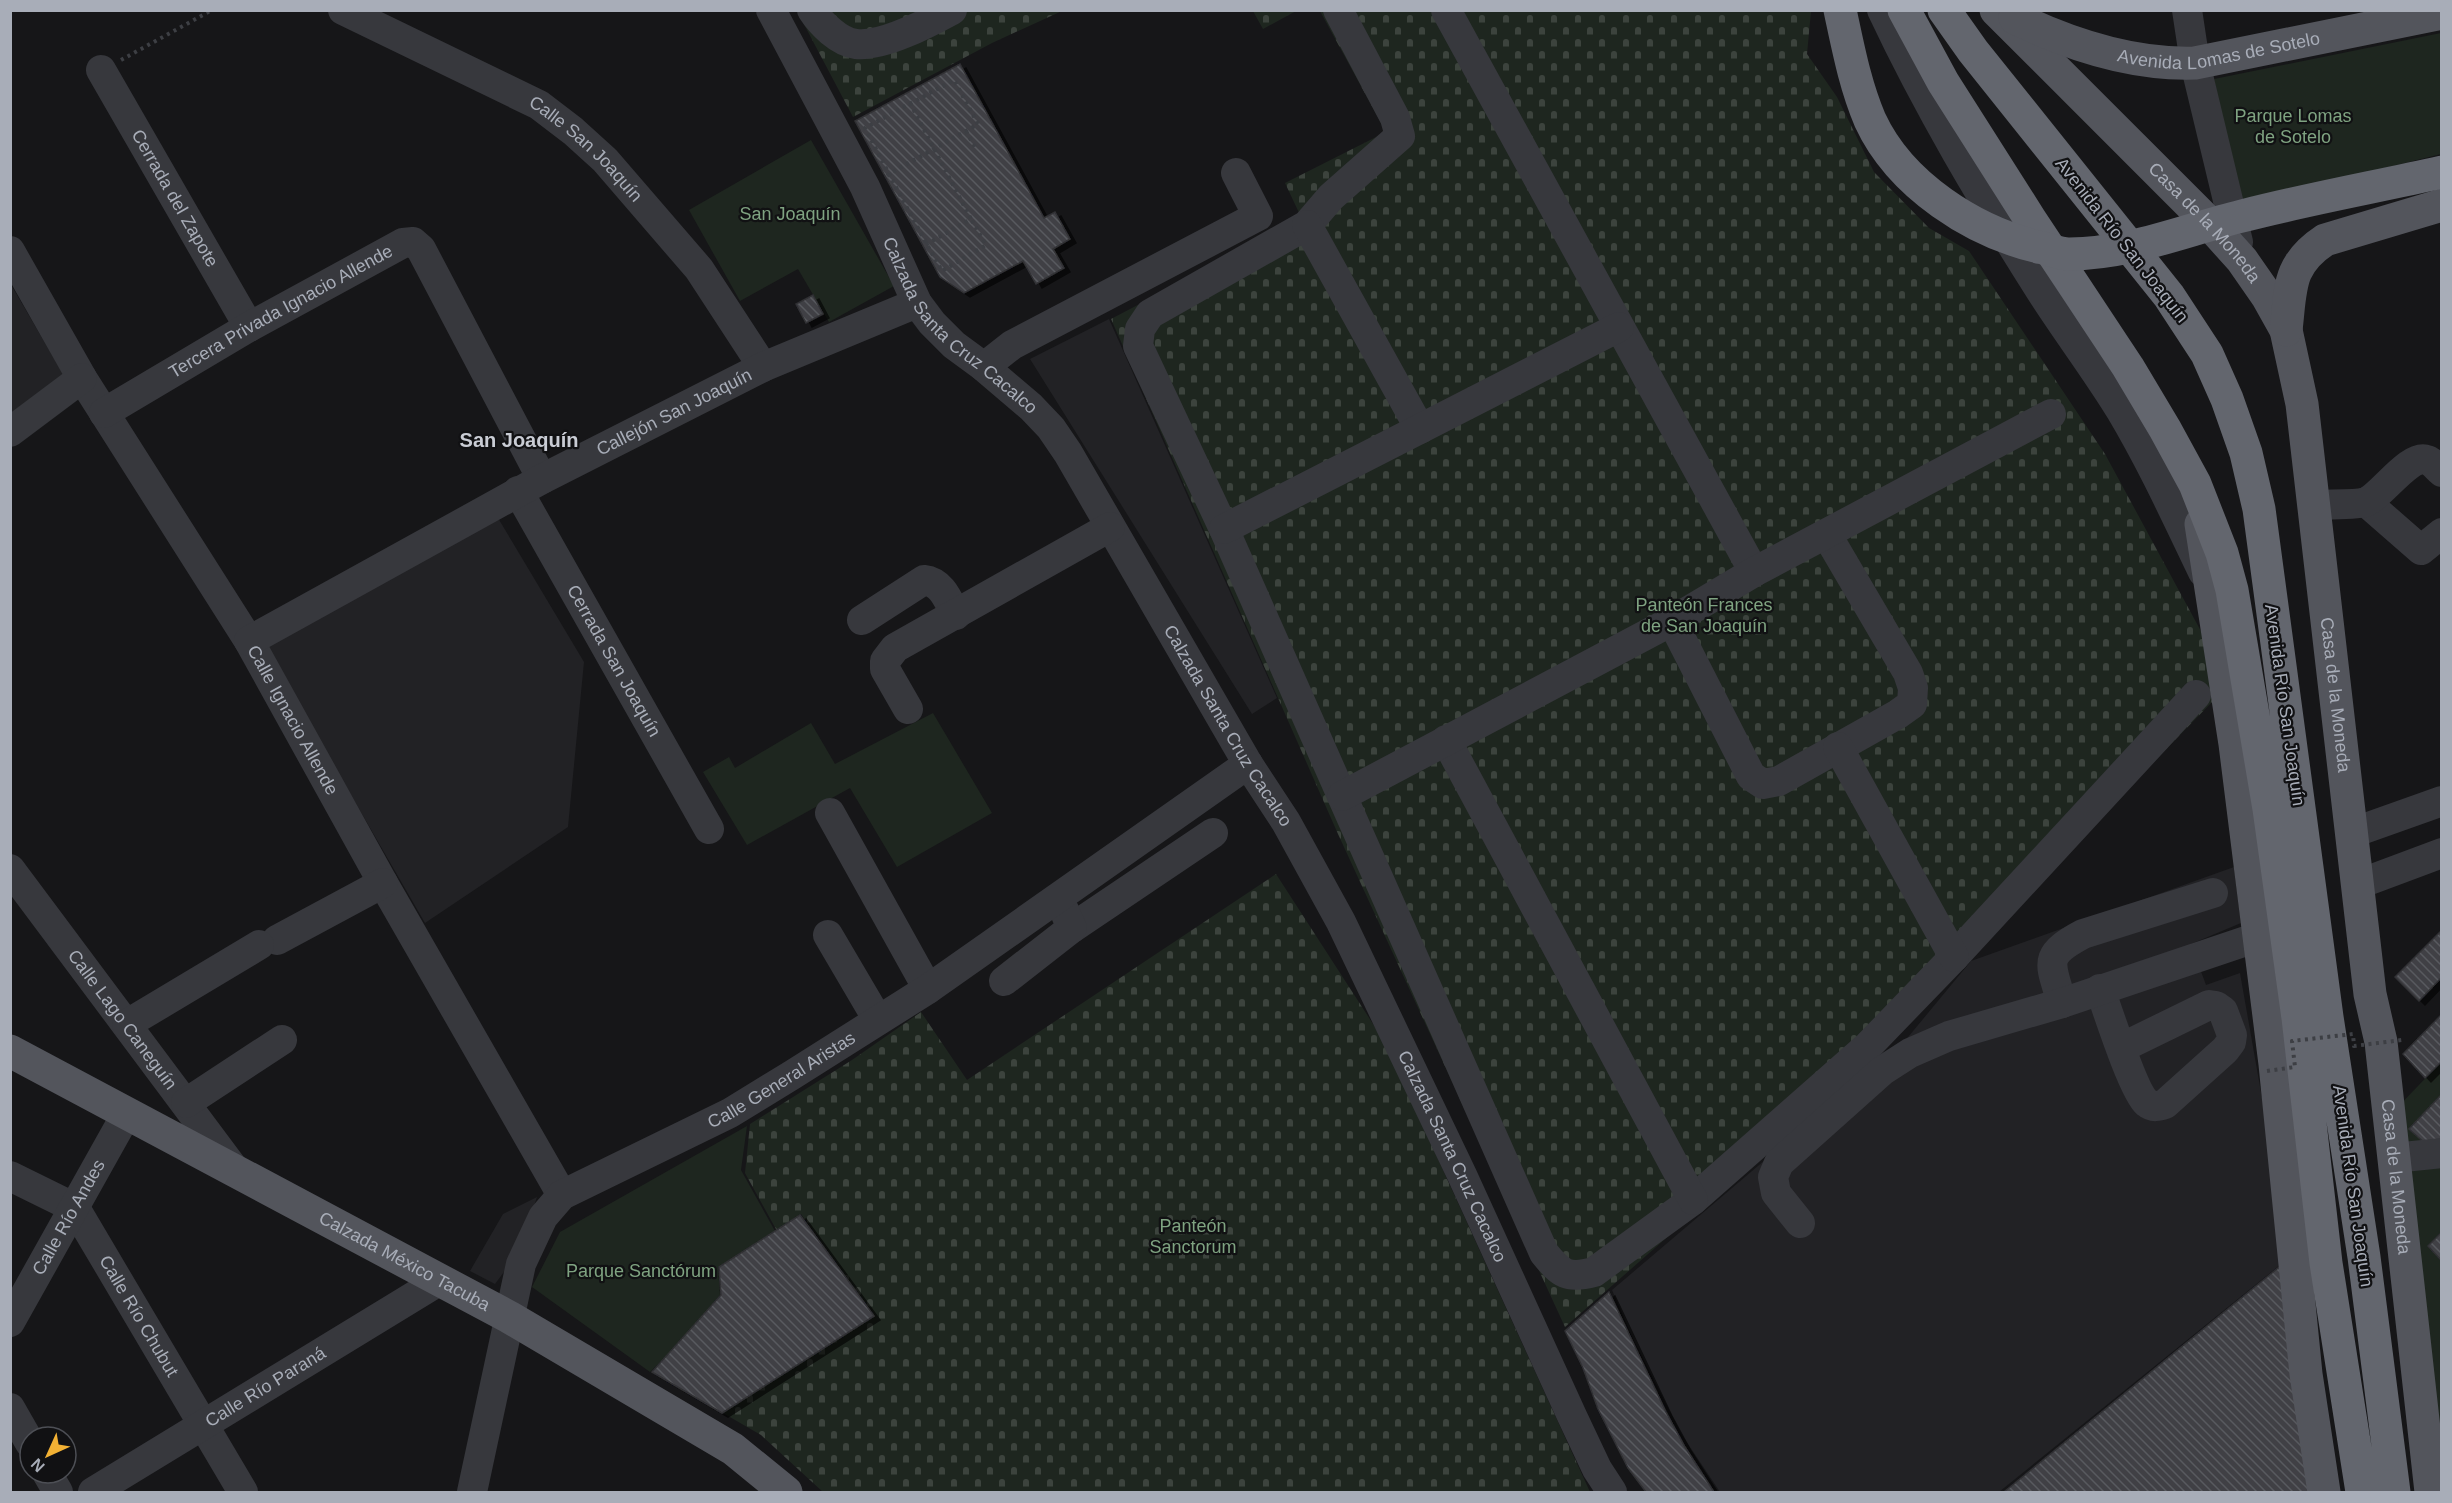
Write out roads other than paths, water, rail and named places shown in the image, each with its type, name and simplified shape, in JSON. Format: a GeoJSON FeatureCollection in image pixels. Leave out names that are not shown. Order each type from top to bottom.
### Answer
{"type":"FeatureCollection","features":[{"type":"Feature","properties":{"kind":"highway"},"geometry":{"type":"LineString","coordinates":[[1840,10],[1854,74],[1871,121],[1896,161],[1927,191],[1975,223],[2016,243],[2068,254],[2114,250],[2242,216],[2442,172]]}},
{"type":"Feature","properties":{"kind":"highway","name":"Avenida Río San Joaquín"},"geometry":{"type":"LineString","coordinates":[[1904,10],[1943,82],[2128,367],[2195,484],[2223,553],[2232,590],[2267,797],[2298,1018],[2326,1263],[2362,1492]]}},
{"type":"Feature","properties":{"kind":"highway","name":"Avenida Río San Joaquín"},"geometry":{"type":"LineString","coordinates":[[1944,10],[1973,51],[2169,296],[2207,354],[2228,399],[2246,453],[2259,509],[2327,1017],[2364,1257],[2394,1492]]}},
{"type":"Feature","properties":{"kind":"main road","name":"Avenida Lomas de Sotelo"},"geometry":{"type":"LineString","coordinates":[[1998,10],[2052,35],[2128,58],[2172,64],[2195,63],[2439,12]]}},
{"type":"Feature","properties":{"kind":"main road","name":"Casa de la Moneda"},"geometry":{"type":"LineString","coordinates":[[1998,10],[2206,220],[2242,260],[2267,296],[2286,330],[2302,404],[2370,994],[2381,1042],[2431,1492]]}},
{"type":"Feature","properties":{"kind":"main road"},"geometry":{"type":"LineString","coordinates":[[2286,330],[2291,285],[2298,265],[2309,250],[2325,240],[2442,206]]}},
{"type":"Feature","properties":{"kind":"main road"},"geometry":{"type":"LineString","coordinates":[[2195,484],[2214,595],[2235,744],[2275,1064],[2306,1374],[2324,1492]]}},
{"type":"Feature","properties":{"kind":"main road","name":"Calzada México Tacuba"},"geometry":{"type":"LineString","coordinates":[[10,1051],[509,1317],[725,1443],[786,1492]]}},
{"type":"Feature","properties":{"kind":"street","name":"Calzada Santa Cruz Cacalco"},"geometry":{"type":"LineString","coordinates":[[771,10],[865,187],[917,303],[932,323],[954,345],[1031,407],[1051,428],[1068,453],[1248,764],[1286,822],[1341,922],[1462,1175],[1572,1416],[1597,1468],[1612,1492]]}},
{"type":"Feature","properties":{"kind":"street"},"geometry":{"type":"LineString","coordinates":[[812,10],[834,34],[855,44],[879,42],[952,10]]}},
{"type":"Feature","properties":{"kind":"street"},"geometry":{"type":"LineString","coordinates":[[1338,10],[1395,118],[1400,136],[1377,159],[1331,197],[1307,225],[1149,314],[1140,329],[1138,346],[1224,529],[1544,1253],[1557,1269],[1575,1277],[1594,1272],[1693,1200],[1868,1046],[1954,957],[2196,695]]}},
{"type":"Feature","properties":{"kind":"street"},"geometry":{"type":"LineString","coordinates":[[1446,10],[1754,573]]}},
{"type":"Feature","properties":{"kind":"street"},"geometry":{"type":"LineString","coordinates":[[1882,10],[1920,87],[1972,182],[2120,410],[2162,485],[2214,595]]}},
{"type":"Feature","properties":{"kind":"street"},"geometry":{"type":"LineString","coordinates":[[2187,10],[2195,63],[2242,260]]}},
{"type":"Feature","properties":{"kind":"street","name":"Calle San Joaquín"},"geometry":{"type":"LineString","coordinates":[[348,11],[538,105],[573,131],[605,160],[699,269],[763,368]]}},
{"type":"Feature","properties":{"kind":"street","name":"Cerrada del Zapote"},"geometry":{"type":"LineString","coordinates":[[101,70],[249,327]]}},
{"type":"Feature","properties":{"kind":"street"},"geometry":{"type":"LineString","coordinates":[[984,367],[1012,345],[1258,216],[1236,173]]}},
{"type":"Feature","properties":{"kind":"street"},"geometry":{"type":"LineString","coordinates":[[1307,225],[1420,429]]}},
{"type":"Feature","properties":{"kind":"street","name":"Tercera Privada Ignacio Allende"},"geometry":{"type":"LineString","coordinates":[[104,413],[249,327],[403,243],[413,242],[421,249],[530,485]]}},
{"type":"Feature","properties":{"kind":"street","name":"Calle Ignacio Allende"},"geometry":{"type":"LineString","coordinates":[[10,251],[82,378],[249,641],[383,882],[562,1195]]}},
{"type":"Feature","properties":{"kind":"street","name":"Callejón San Joaquín"},"geometry":{"type":"LineString","coordinates":[[249,641],[530,485],[763,368],[917,303]]}},
{"type":"Feature","properties":{"kind":"street"},"geometry":{"type":"LineString","coordinates":[[1224,529],[1619,327]]}},
{"type":"Feature","properties":{"kind":"street"},"geometry":{"type":"LineString","coordinates":[[10,432],[82,378]]}},
{"type":"Feature","properties":{"kind":"street"},"geometry":{"type":"LineString","coordinates":[[1342,796],[1672,621],[1754,573],[2051,414]]}},
{"type":"Feature","properties":{"kind":"street"},"geometry":{"type":"LineString","coordinates":[[2314,505],[2366,502],[2419,459],[2431,462],[2442,472]]}},
{"type":"Feature","properties":{"kind":"street","name":"Cerrada San Joaquín"},"geometry":{"type":"LineString","coordinates":[[530,485],[709,830]]}},
{"type":"Feature","properties":{"kind":"street"},"geometry":{"type":"LineString","coordinates":[[2366,502],[2421,550],[2442,533]]}},
{"type":"Feature","properties":{"kind":"street"},"geometry":{"type":"LineString","coordinates":[[908,709],[885,669],[885,661],[895,648],[1110,527]]}},
{"type":"Feature","properties":{"kind":"street"},"geometry":{"type":"LineString","coordinates":[[1672,621],[1751,776],[1763,784],[1779,781],[1912,704],[1913,688],[1908,673],[1827,535]]}},
{"type":"Feature","properties":{"kind":"street"},"geometry":{"type":"LineString","coordinates":[[862,620],[924,580],[933,581],[940,587],[956,615]]}},
{"type":"Feature","properties":{"kind":"street"},"geometry":{"type":"LineString","coordinates":[[1446,740],[1693,1200]]}},
{"type":"Feature","properties":{"kind":"street"},"geometry":{"type":"LineString","coordinates":[[1838,747],[1954,957]]}},
{"type":"Feature","properties":{"kind":"street","name":"Calle General Aristas"},"geometry":{"type":"LineString","coordinates":[[472,1492],[521,1264],[543,1217],[562,1195],[730,1113],[928,988],[1248,764]]}},
{"type":"Feature","properties":{"kind":"street"},"geometry":{"type":"LineString","coordinates":[[2352,833],[2442,801]]}},
{"type":"Feature","properties":{"kind":"street"},"geometry":{"type":"LineString","coordinates":[[830,813],[928,988]]}},
{"type":"Feature","properties":{"kind":"street"},"geometry":{"type":"LineString","coordinates":[[1005,981],[1072,928],[1213,832]]}},
{"type":"Feature","properties":{"kind":"street"},"geometry":{"type":"LineString","coordinates":[[2359,884],[2442,853]]}},
{"type":"Feature","properties":{"kind":"street","name":"Calle Lago Caneguín"},"geometry":{"type":"LineString","coordinates":[[10,869],[234,1169]]}},
{"type":"Feature","properties":{"kind":"street"},"geometry":{"type":"LineString","coordinates":[[127,1024],[268,942],[383,882]]}},
{"type":"Feature","properties":{"kind":"street"},"geometry":{"type":"LineString","coordinates":[[2062,1003],[2050,963],[2055,952],[2065,944],[2083,934],[2213,893]]}},
{"type":"Feature","properties":{"kind":"street"},"geometry":{"type":"LineString","coordinates":[[1058,896],[1072,928]]}},
{"type":"Feature","properties":{"kind":"street"},"geometry":{"type":"LineString","coordinates":[[828,935],[878,1020]]}},
{"type":"Feature","properties":{"kind":"street"},"geometry":{"type":"LineString","coordinates":[[1800,1223],[1776,1193],[1773,1177],[1779,1163],[1882,1071],[1910,1053],[1949,1036],[2062,1003],[2258,938]]}},
{"type":"Feature","properties":{"kind":"street"},"geometry":{"type":"LineString","coordinates":[[2100,989],[2121,1048]]}},
{"type":"Feature","properties":{"kind":"street"},"geometry":{"type":"LineString","coordinates":[[186,1103],[282,1040]]}},
{"type":"Feature","properties":{"kind":"street","name":"Calle Río Andes"},"geometry":{"type":"LineString","coordinates":[[10,1322],[127,1113]]}},
{"type":"Feature","properties":{"kind":"street"},"geometry":{"type":"LineString","coordinates":[[2394,1158],[2442,1153]]}},
{"type":"Feature","properties":{"kind":"street"},"geometry":{"type":"LineString","coordinates":[[10,1176],[75,1208]]}},
{"type":"Feature","properties":{"kind":"street","name":"Calle Río Chubut"},"geometry":{"type":"LineString","coordinates":[[75,1208],[243,1492]]}},
{"type":"Feature","properties":{"kind":"street","name":"Calle Río Paraná"},"geometry":{"type":"LineString","coordinates":[[93,1492],[439,1281]]}},
{"type":"Feature","properties":{"kind":"street"},"geometry":{"type":"LineString","coordinates":[[10,1408],[20,1425]]}},
{"type":"Feature","properties":{"kind":"district","name":"San Joaquín"},"geometry":{"type":"Point","coordinates":[519,440]}},
{"type":"Feature","properties":{"kind":"park label","name":"Parque Lomas de Sotelo"},"geometry":{"type":"Point","coordinates":[2293,126]}},
{"type":"Feature","properties":{"kind":"park label","name":"Panteón Frances de San Joaquín"},"geometry":{"type":"Point","coordinates":[1704,615]}},
{"type":"Feature","properties":{"kind":"park label","name":"Panteón Sanctorum"},"geometry":{"type":"Point","coordinates":[1193,1236]}},
{"type":"Feature","properties":{"kind":"park label","name":"Parque Sanctórum"},"geometry":{"type":"Point","coordinates":[641,1271]}}]}
